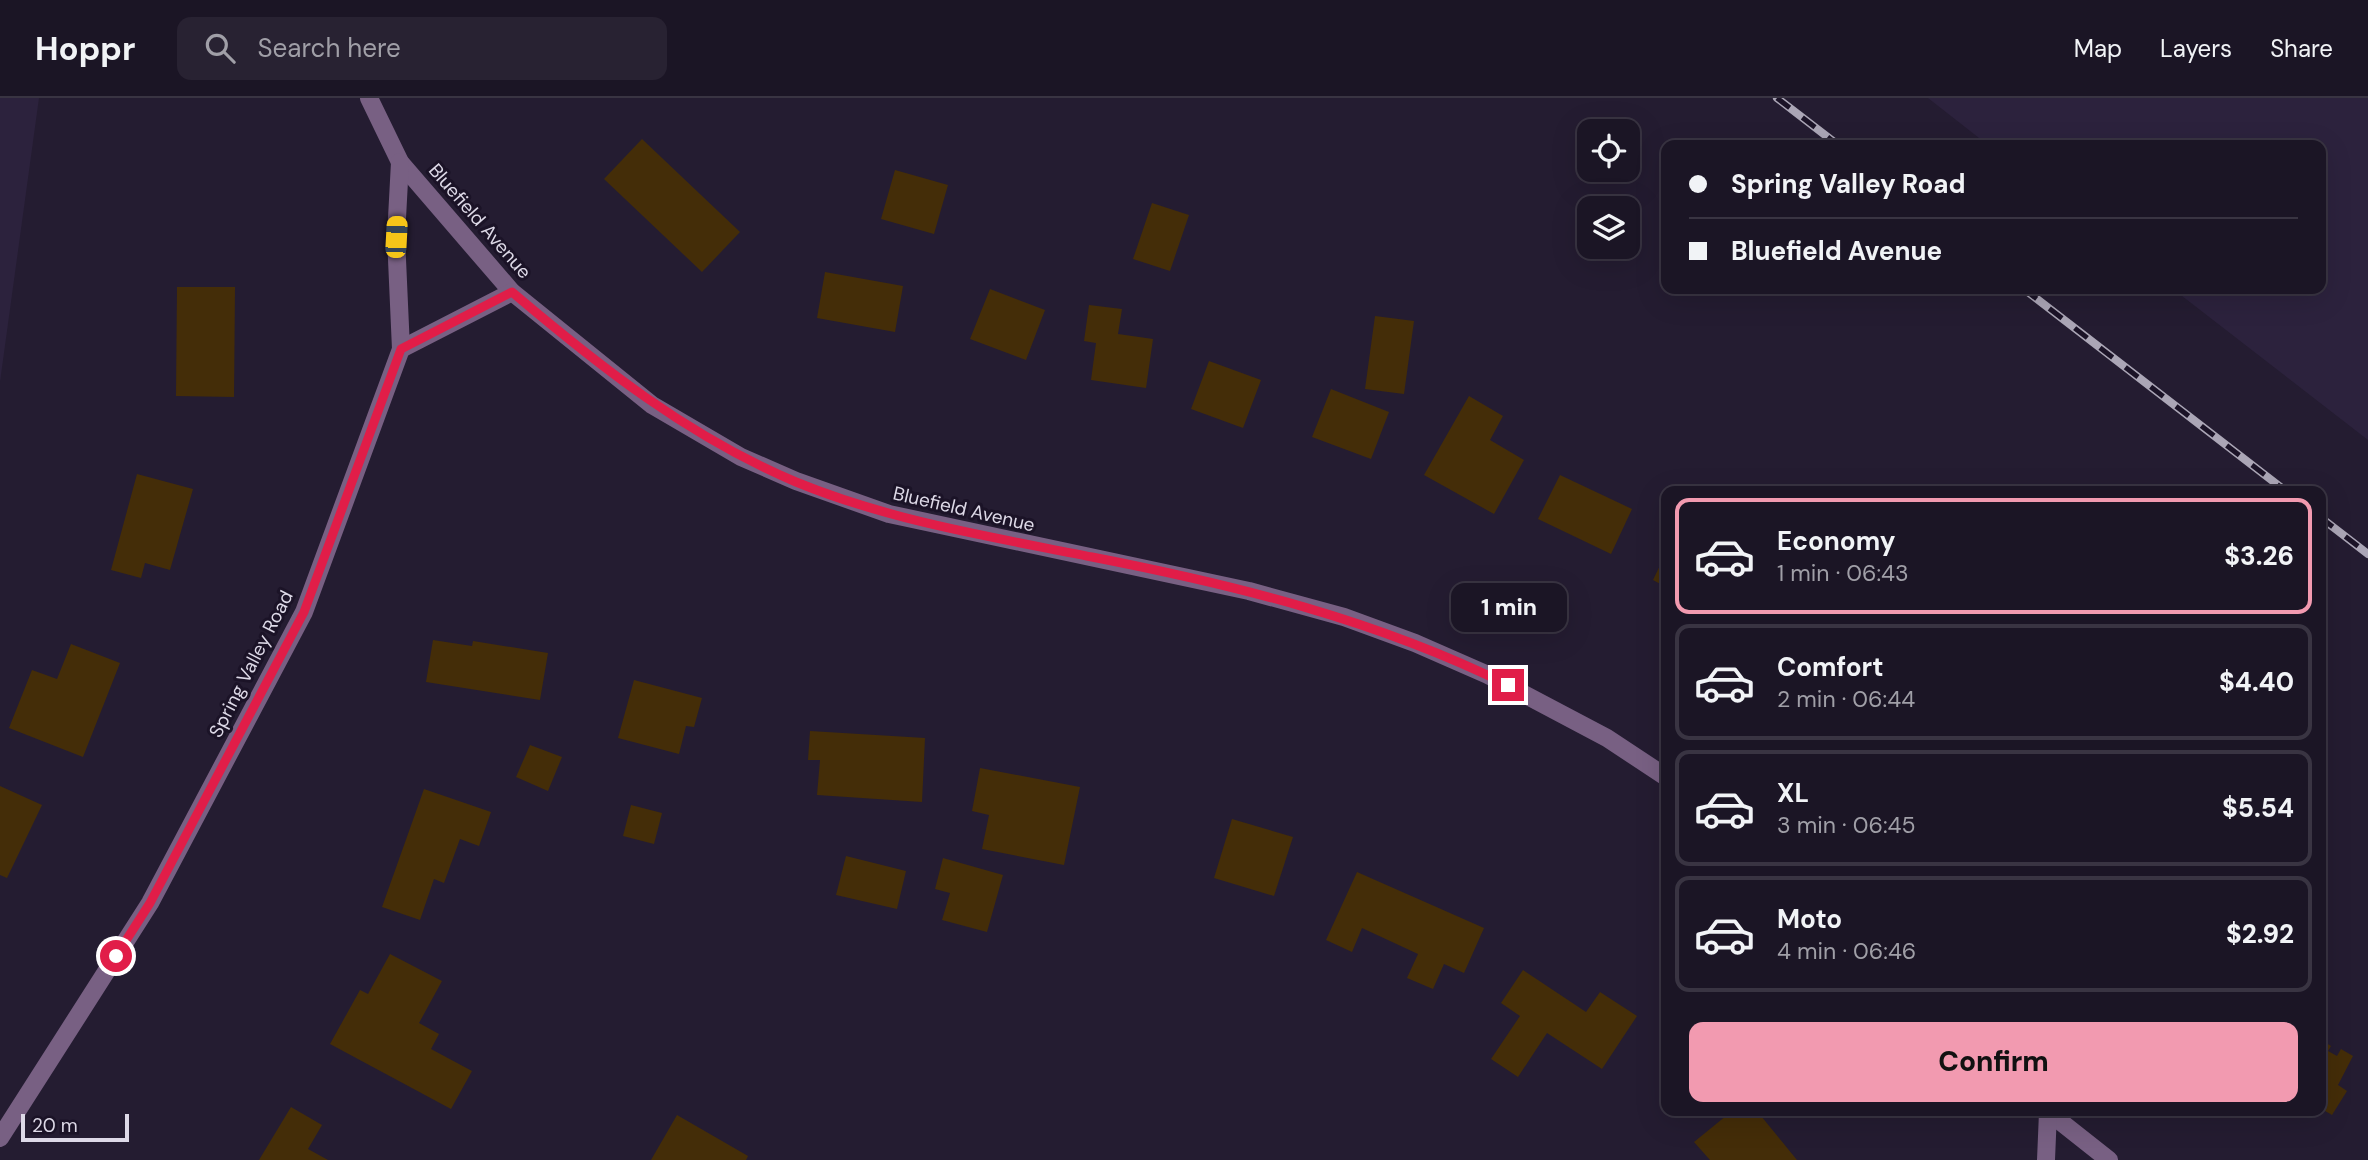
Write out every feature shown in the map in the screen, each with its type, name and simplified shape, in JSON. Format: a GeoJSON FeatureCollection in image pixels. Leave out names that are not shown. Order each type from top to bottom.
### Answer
{"type":"FeatureCollection","features":[{"type":"Feature","properties":{"kind":"street","name":"Bluefield Avenue"},"geometry":{"type":"LineString","coordinates":[[369,98],[400,162],[512,292],[652,405],[741,457],[796,481],[889,514],[1249,591],[1344,617],[1415,643],[1500,681],[1607,738],[1661,774]]}},
{"type":"Feature","properties":{"kind":"street","name":"Spring Valley Road"},"geometry":{"type":"LineString","coordinates":[[0,1138],[150,903],[304,612],[401,349],[396,237],[400,162]]}},
{"type":"Feature","properties":{"kind":"street"},"geometry":{"type":"LineString","coordinates":[[401,349],[512,292]]}},
{"type":"Feature","properties":{"kind":"street"},"geometry":{"type":"LineString","coordinates":[[2046,1160],[2048,1116]]}},
{"type":"Feature","properties":{"kind":"street"},"geometry":{"type":"LineString","coordinates":[[2053,1116],[2109,1160]]}},
{"type":"Feature","properties":{"kind":"shaded area"},"geometry":{"type":"Polygon","coordinates":[[[0,98],[39,98],[0,382],[0,98]]]}},
{"type":"Feature","properties":{"kind":"shaded area"},"geometry":{"type":"Polygon","coordinates":[[[1928,98],[2368,98],[2368,440],[2179,294],[2326,294],[2326,140],[1982,140],[1928,98]]]}},
{"type":"Feature","properties":{"kind":"building"},"geometry":{"type":"Polygon","coordinates":[[[642,139],[740,232],[702,272],[604,179],[642,139]]]}},
{"type":"Feature","properties":{"kind":"building"},"geometry":{"type":"Polygon","coordinates":[[[895,170],[948,185],[934,234],[881,219],[895,170]]]}},
{"type":"Feature","properties":{"kind":"building"},"geometry":{"type":"Polygon","coordinates":[[[1152,203],[1189,215],[1170,271],[1133,259],[1152,203]]]}},
{"type":"Feature","properties":{"kind":"building"},"geometry":{"type":"Polygon","coordinates":[[[825,272],[903,286],[895,332],[817,318],[825,272]]]}},
{"type":"Feature","properties":{"kind":"building"},"geometry":{"type":"Polygon","coordinates":[[[177,287],[235,287],[234,397],[176,396],[177,287]]]}},
{"type":"Feature","properties":{"kind":"building"},"geometry":{"type":"Polygon","coordinates":[[[990,289],[1045,310],[1026,360],[970,339],[990,289]]]}},
{"type":"Feature","properties":{"kind":"building"},"geometry":{"type":"Polygon","coordinates":[[[1089,305],[1122,309],[1118,334],[1153,339],[1146,388],[1091,380],[1096,343],[1084,341],[1089,305]]]}},
{"type":"Feature","properties":{"kind":"building"},"geometry":{"type":"Polygon","coordinates":[[[1375,316],[1414,321],[1404,394],[1365,389],[1375,316]]]}},
{"type":"Feature","properties":{"kind":"building"},"geometry":{"type":"Polygon","coordinates":[[[1209,361],[1261,380],[1243,428],[1191,409],[1209,361]]]}},
{"type":"Feature","properties":{"kind":"building"},"geometry":{"type":"Polygon","coordinates":[[[1331,389],[1389,412],[1371,459],[1312,437],[1331,389]]]}},
{"type":"Feature","properties":{"kind":"building"},"geometry":{"type":"Polygon","coordinates":[[[1469,396],[1503,416],[1490,440],[1524,460],[1494,514],[1424,475],[1469,396]]]}},
{"type":"Feature","properties":{"kind":"building"},"geometry":{"type":"Polygon","coordinates":[[[137,474],[193,489],[170,570],[145,563],[141,578],[111,570],[137,474]]]}},
{"type":"Feature","properties":{"kind":"building"},"geometry":{"type":"Polygon","coordinates":[[[1560,475],[1632,509],[1611,554],[1538,519],[1560,475]]]}},
{"type":"Feature","properties":{"kind":"building"},"geometry":{"type":"Polygon","coordinates":[[[1661,563],[1661,584],[1653,580],[1661,563]]]}},
{"type":"Feature","properties":{"kind":"building"},"geometry":{"type":"Polygon","coordinates":[[[433,640],[472,646],[473,641],[548,653],[540,700],[426,682],[433,640]]]}},
{"type":"Feature","properties":{"kind":"building"},"geometry":{"type":"Polygon","coordinates":[[[71,644],[120,663],[83,757],[9,728],[32,670],[57,679],[71,644]]]}},
{"type":"Feature","properties":{"kind":"building"},"geometry":{"type":"Polygon","coordinates":[[[634,680],[702,698],[694,727],[686,726],[679,754],[618,738],[634,680]]]}},
{"type":"Feature","properties":{"kind":"building"},"geometry":{"type":"Polygon","coordinates":[[[810,731],[925,738],[922,802],[817,795],[820,760],[808,760],[810,731]]]}},
{"type":"Feature","properties":{"kind":"building"},"geometry":{"type":"Polygon","coordinates":[[[530,745],[562,757],[548,791],[516,777],[530,745]]]}},
{"type":"Feature","properties":{"kind":"building"},"geometry":{"type":"Polygon","coordinates":[[[980,768],[1080,787],[1064,865],[982,849],[989,815],[972,811],[980,768]]]}},
{"type":"Feature","properties":{"kind":"building"},"geometry":{"type":"Polygon","coordinates":[[[0,786],[42,805],[7,878],[0,875],[0,786]]]}},
{"type":"Feature","properties":{"kind":"building"},"geometry":{"type":"Polygon","coordinates":[[[424,789],[491,812],[479,846],[460,839],[444,883],[434,879],[420,920],[382,907],[424,789]]]}},
{"type":"Feature","properties":{"kind":"building"},"geometry":{"type":"Polygon","coordinates":[[[631,805],[662,813],[654,844],[623,836],[631,805]]]}},
{"type":"Feature","properties":{"kind":"building"},"geometry":{"type":"Polygon","coordinates":[[[1232,819],[1293,837],[1274,896],[1214,878],[1232,819]]]}},
{"type":"Feature","properties":{"kind":"building"},"geometry":{"type":"Polygon","coordinates":[[[846,856],[906,871],[897,909],[836,895],[846,856]]]}},
{"type":"Feature","properties":{"kind":"building"},"geometry":{"type":"Polygon","coordinates":[[[943,858],[1003,875],[987,932],[942,920],[950,893],[935,889],[943,858]]]}},
{"type":"Feature","properties":{"kind":"building"},"geometry":{"type":"Polygon","coordinates":[[[1357,872],[1484,928],[1464,973],[1444,964],[1433,989],[1407,978],[1418,954],[1362,928],[1352,952],[1326,940],[1357,872]]]}},
{"type":"Feature","properties":{"kind":"building"},"geometry":{"type":"Polygon","coordinates":[[[390,954],[442,981],[419,1023],[439,1034],[431,1049],[472,1071],[451,1109],[330,1044],[360,990],[368,994],[390,954]]]}},
{"type":"Feature","properties":{"kind":"building"},"geometry":{"type":"Polygon","coordinates":[[[1523,970],[1586,1012],[1600,992],[1637,1016],[1602,1069],[1547,1033],[1518,1077],[1491,1059],[1520,1016],[1501,1003],[1523,970]]]}},
{"type":"Feature","properties":{"kind":"building"},"geometry":{"type":"Polygon","coordinates":[[[2326,1043],[2331,1046],[2328,1051],[2337,1056],[2341,1049],[2353,1056],[2338,1085],[2347,1091],[2332,1115],[2326,1112],[2326,1043]]]}},
{"type":"Feature","properties":{"kind":"building"},"geometry":{"type":"Polygon","coordinates":[[[291,1107],[322,1125],[308,1149],[328,1160],[259,1160],[291,1107]]]}},
{"type":"Feature","properties":{"kind":"building"},"geometry":{"type":"Polygon","coordinates":[[[677,1115],[748,1156],[746,1160],[651,1160],[677,1115]]]}},
{"type":"Feature","properties":{"kind":"building"},"geometry":{"type":"Polygon","coordinates":[[[1726,1116],[1761,1116],[1797,1160],[1710,1160],[1694,1142],[1726,1116]]]}},
{"type":"Feature","properties":{"kind":"railway"},"geometry":{"type":"LineString","coordinates":[[1777,98],[1832,140]]}},
{"type":"Feature","properties":{"kind":"railway"},"geometry":{"type":"LineString","coordinates":[[2030,294],[2279,486]]}},
{"type":"Feature","properties":{"kind":"railway"},"geometry":{"type":"LineString","coordinates":[[2326,522],[2368,554]]}},
{"type":"Feature","properties":{"kind":"route"},"geometry":{"type":"LineString","coordinates":[[116,956],[150,903],[304,612],[401,349],[512,292],[652,405],[741,457],[833,496],[889,514],[1301,604],[1415,643],[1508,685]]}}]}
